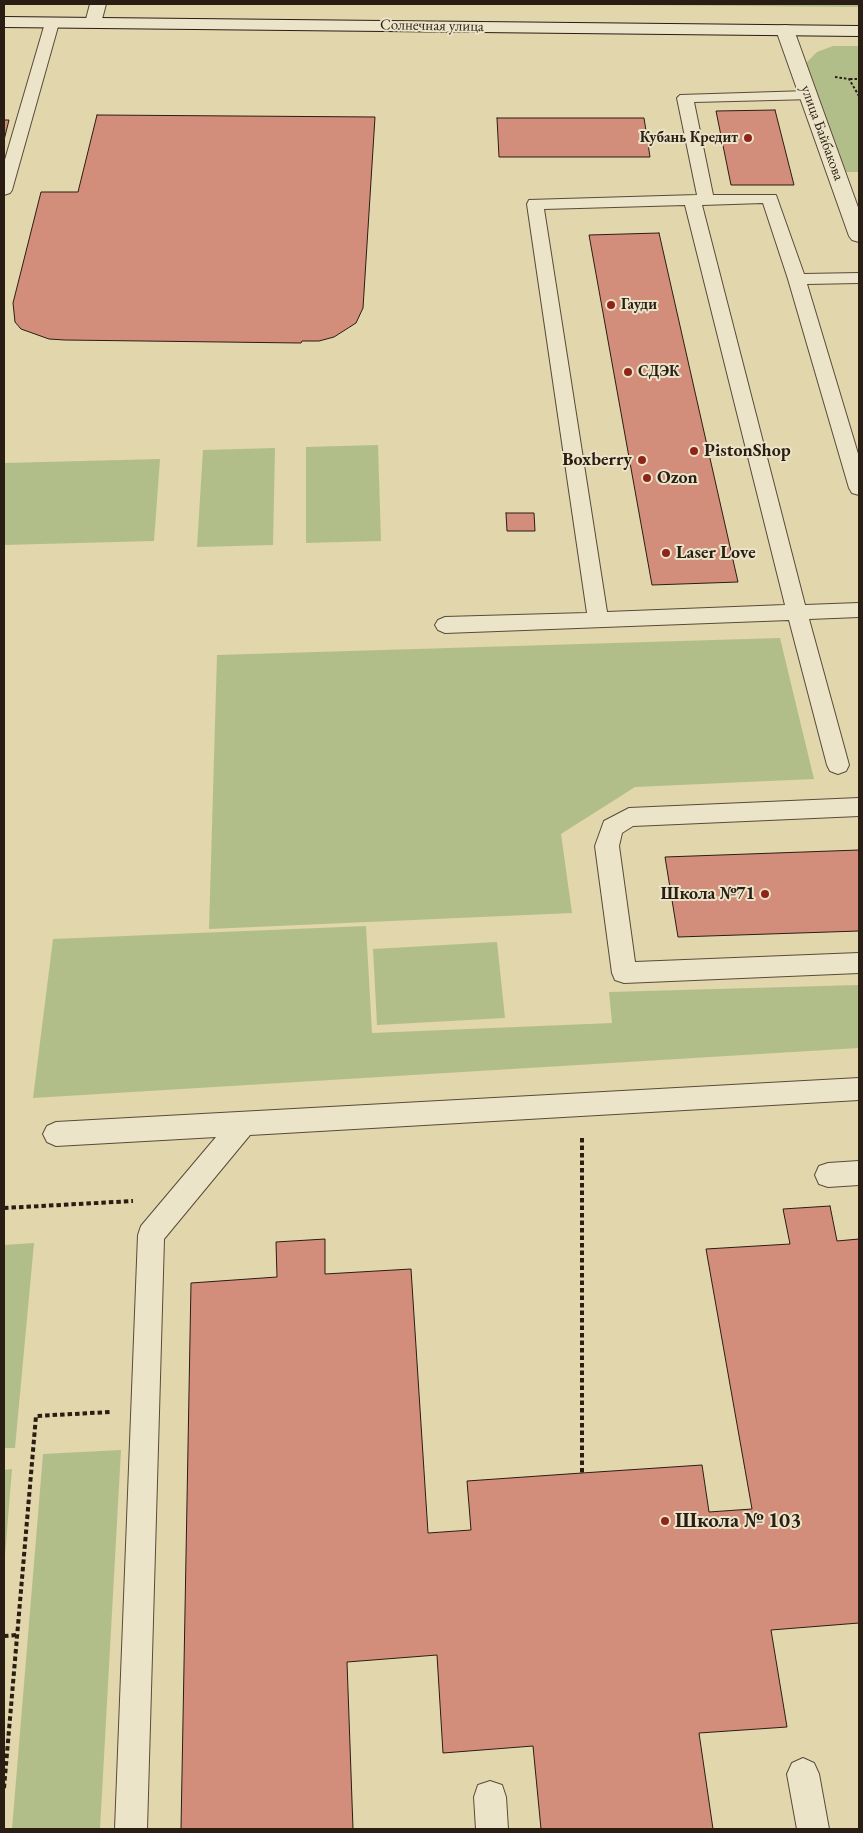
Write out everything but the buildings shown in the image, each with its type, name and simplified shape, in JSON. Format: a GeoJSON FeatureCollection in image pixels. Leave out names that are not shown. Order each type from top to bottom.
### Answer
{"type":"FeatureCollection","features":[{"type":"Feature","properties":{"kind":"main road"},"geometry":{"type":"LineString","coordinates":[[94,23],[98,4]]}},
{"type":"Feature","properties":{"kind":"main road","name":"Солнечная улица"},"geometry":{"type":"LineString","coordinates":[[4,22],[859,31]]}},
{"type":"Feature","properties":{"kind":"main road","name":"улица Байбакова"},"geometry":{"type":"LineString","coordinates":[[785,30],[808,96],[853,201],[859,236]]}},
{"type":"Feature","properties":{"kind":"lane"},"geometry":{"type":"LineString","coordinates":[[4,190],[52,23]]}},
{"type":"Feature","properties":{"kind":"lane"},"geometry":{"type":"LineString","coordinates":[[808,96],[685,98],[699,199],[797,612],[838,764]]}},
{"type":"Feature","properties":{"kind":"lane"},"geometry":{"type":"LineString","coordinates":[[598,620],[534,204],[770,198],[797,279],[859,488]]}},
{"type":"Feature","properties":{"kind":"lane"},"geometry":{"type":"LineString","coordinates":[[797,279],[859,278]]}},
{"type":"Feature","properties":{"kind":"lane"},"geometry":{"type":"LineString","coordinates":[[445,625],[859,610]]}},
{"type":"Feature","properties":{"kind":"lane"},"geometry":{"type":"LineString","coordinates":[[859,807],[629,817],[612,828],[607,846],[624,972],[859,963]]}},
{"type":"Feature","properties":{"kind":"lane"},"geometry":{"type":"LineString","coordinates":[[56,1134],[859,1089]]}},
{"type":"Feature","properties":{"kind":"lane"},"geometry":{"type":"LineString","coordinates":[[131,1829],[151,1235],[243,1124]]}},
{"type":"Feature","properties":{"kind":"lane"},"geometry":{"type":"LineString","coordinates":[[828,1175],[859,1173]]}},
{"type":"Feature","properties":{"kind":"lane"},"geometry":{"type":"LineString","coordinates":[[803,1774],[813,1829]]}},
{"type":"Feature","properties":{"kind":"lane"},"geometry":{"type":"LineString","coordinates":[[490,1797],[492,1829]]}},
{"type":"Feature","properties":{"kind":"path"},"geometry":{"type":"LineString","coordinates":[[849,79],[859,79]]}},
{"type":"Feature","properties":{"kind":"path"},"geometry":{"type":"LineString","coordinates":[[582,1472],[582,1138],[592,1138]]}},
{"type":"Feature","properties":{"kind":"path"},"geometry":{"type":"LineString","coordinates":[[4,1208],[181,1199]]}},
{"type":"Feature","properties":{"kind":"path"},"geometry":{"type":"LineString","coordinates":[[4,1788],[36,1416],[146,1410]]}},
{"type":"Feature","properties":{"kind":"path"},"geometry":{"type":"LineString","coordinates":[[4,1636],[17,1635]]}},
{"type":"Feature","properties":{"kind":"green space"},"geometry":{"type":"Polygon","coordinates":[[[518,4],[859,4],[859,7],[518,4]]]}},
{"type":"Feature","properties":{"kind":"green space"},"geometry":{"type":"Polygon","coordinates":[[[833,46],[859,46],[859,172],[846,172],[806,63],[817,52],[833,46]]]}},
{"type":"Feature","properties":{"kind":"green space"},"geometry":{"type":"Polygon","coordinates":[[[378,445],[381,541],[306,543],[306,447],[378,445]]]}},
{"type":"Feature","properties":{"kind":"green space"},"geometry":{"type":"Polygon","coordinates":[[[275,448],[273,545],[197,547],[203,450],[275,448]]]}},
{"type":"Feature","properties":{"kind":"green space"},"geometry":{"type":"Polygon","coordinates":[[[160,459],[154,541],[4,545],[4,463],[160,459]]]}},
{"type":"Feature","properties":{"kind":"green space"},"geometry":{"type":"Polygon","coordinates":[[[780,638],[814,779],[635,787],[561,834],[572,913],[209,929],[217,655],[780,638]]]}},
{"type":"Feature","properties":{"kind":"green space"},"geometry":{"type":"Polygon","coordinates":[[[366,926],[372,1033],[612,1023],[609,992],[859,985],[859,1048],[33,1098],[53,939],[366,926]]]}},
{"type":"Feature","properties":{"kind":"green space"},"geometry":{"type":"Polygon","coordinates":[[[497,942],[505,1018],[377,1025],[373,949],[497,942]]]}},
{"type":"Feature","properties":{"kind":"green space"},"geometry":{"type":"Polygon","coordinates":[[[34,1243],[15,1448],[4,1448],[4,1245],[34,1243]]]}},
{"type":"Feature","properties":{"kind":"green space"},"geometry":{"type":"Polygon","coordinates":[[[121,1450],[100,1829],[12,1829],[43,1454],[121,1450]]]}},
{"type":"Feature","properties":{"kind":"green space"},"geometry":{"type":"Polygon","coordinates":[[[12,1469],[4,1568],[4,1470],[12,1469]]]}},
{"type":"Feature","properties":{"kind":"place","name":"Кубань Кредит"},"geometry":{"type":"Point","coordinates":[748,138]}},
{"type":"Feature","properties":{"kind":"place","name":"Гауди"},"geometry":{"type":"Point","coordinates":[611,305]}},
{"type":"Feature","properties":{"kind":"place","name":"СДЭК"},"geometry":{"type":"Point","coordinates":[628,372]}},
{"type":"Feature","properties":{"kind":"place","name":"PistonShop"},"geometry":{"type":"Point","coordinates":[694,451]}},
{"type":"Feature","properties":{"kind":"place","name":"Boxberry"},"geometry":{"type":"Point","coordinates":[642,460]}},
{"type":"Feature","properties":{"kind":"place","name":"Ozon"},"geometry":{"type":"Point","coordinates":[647,478]}},
{"type":"Feature","properties":{"kind":"place","name":"Laser Love"},"geometry":{"type":"Point","coordinates":[666,553]}},
{"type":"Feature","properties":{"kind":"place","name":"Школа №71"},"geometry":{"type":"Point","coordinates":[765,894]}},
{"type":"Feature","properties":{"kind":"place","name":"Школа № 103"},"geometry":{"type":"Point","coordinates":[665,1521]}}]}
